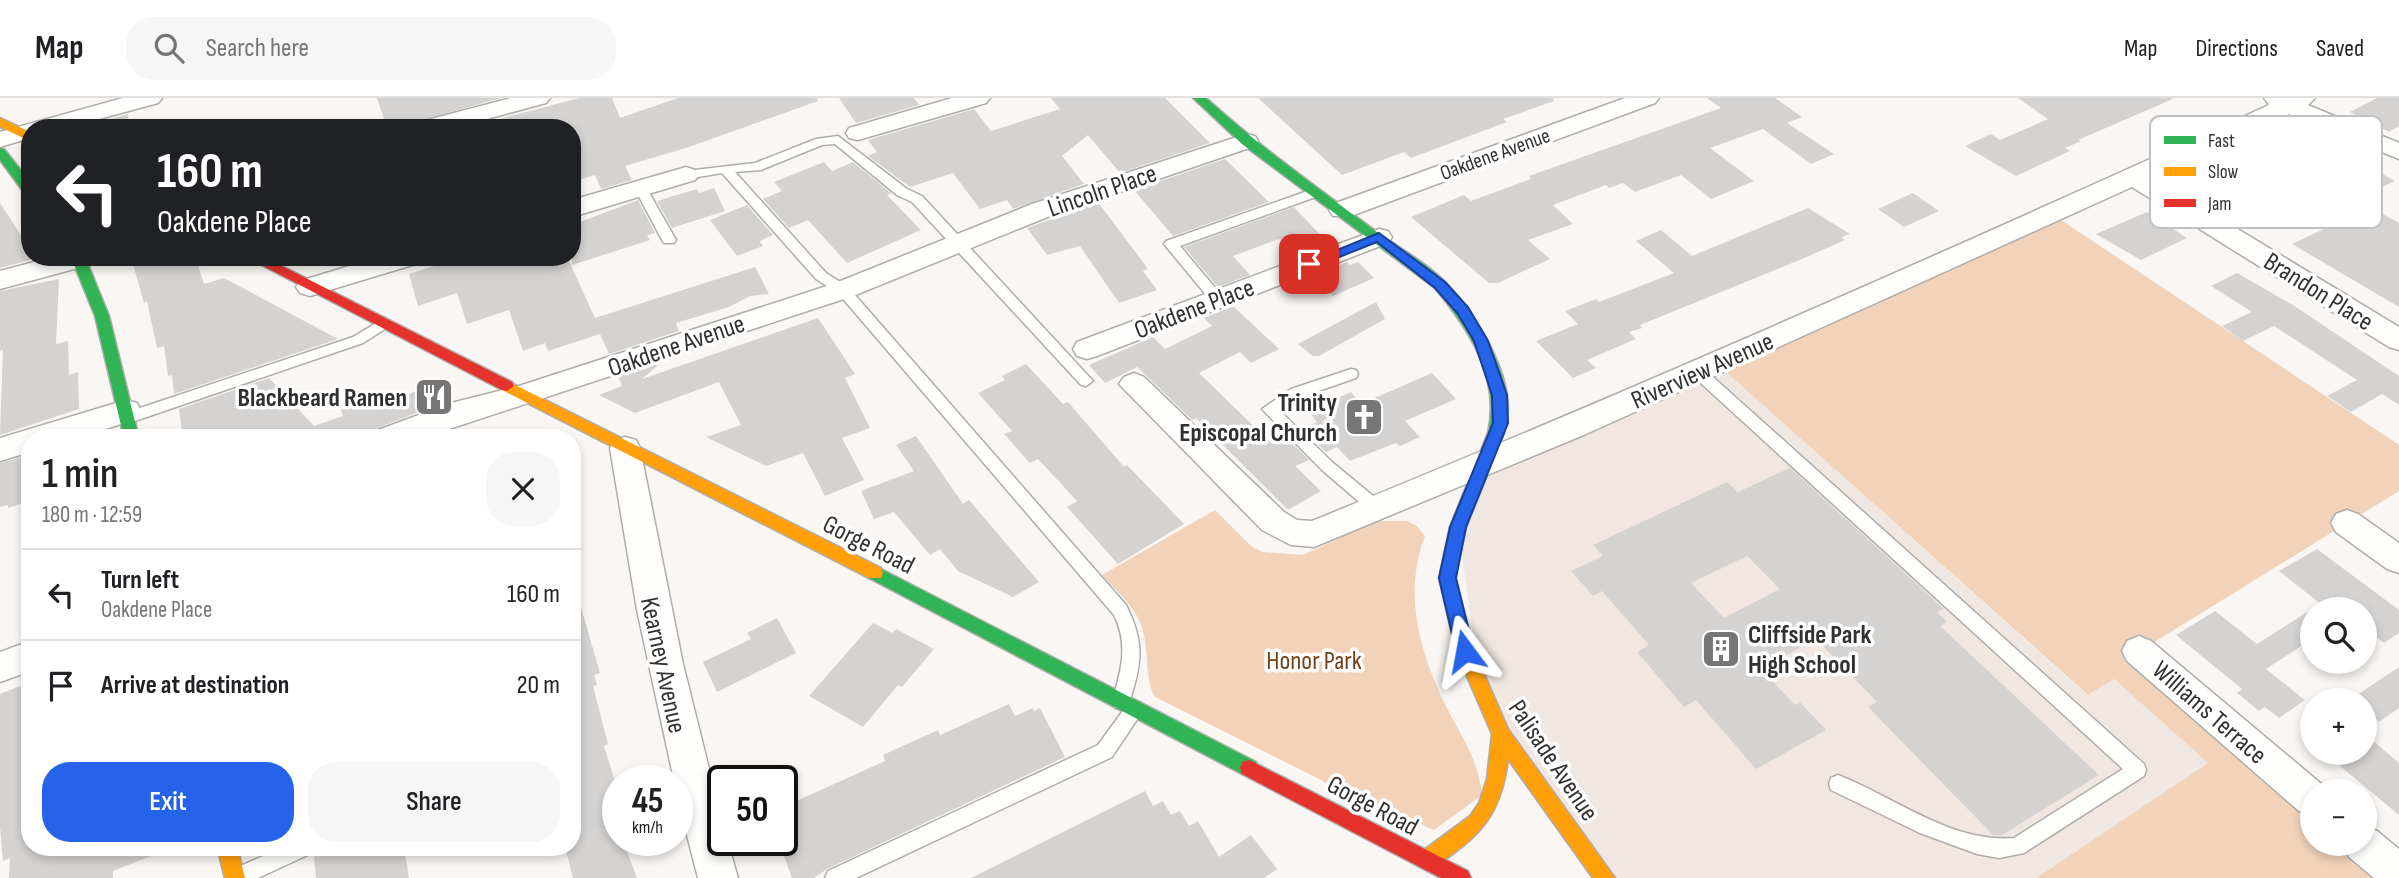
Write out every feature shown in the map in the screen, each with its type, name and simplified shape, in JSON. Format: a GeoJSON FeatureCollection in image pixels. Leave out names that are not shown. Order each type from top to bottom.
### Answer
{"type":"FeatureCollection","features":[{"type":"Feature","properties":{"kind":"main road","name":"Palisade Avenue"},"geometry":{"type":"LineString","coordinates":[[1199,98],[1246,141],[1379,237],[1440,285],[1463,311],[1481,341],[1499,395],[1500,423],[1458,527],[1447,578],[1465,651],[1501,734],[1605,878]]}},
{"type":"Feature","properties":{"kind":"main road"},"geometry":{"type":"LineString","coordinates":[[0,152],[21,172]]}},
{"type":"Feature","properties":{"kind":"main road"},"geometry":{"type":"LineString","coordinates":[[82,266],[102,316],[128,422]]}},
{"type":"Feature","properties":{"kind":"main road","name":"Gorge Road"},"geometry":{"type":"LineString","coordinates":[[271,266],[1461,878]]}},
{"type":"Feature","properties":{"kind":"main road"},"geometry":{"type":"LineString","coordinates":[[1427,860],[1459,841],[1481,822],[1497,791],[1501,734]]}},
{"type":"Feature","properties":{"kind":"main road"},"geometry":{"type":"LineString","coordinates":[[229,856],[234,875]]}},
{"type":"Feature","properties":{"kind":"street"},"geometry":{"type":"LineString","coordinates":[[70,119],[150,98]]}},
{"type":"Feature","properties":{"kind":"street"},"geometry":{"type":"LineString","coordinates":[[459,119],[538,98]]}},
{"type":"Feature","properties":{"kind":"street"},"geometry":{"type":"LineString","coordinates":[[858,133],[978,98]]}},
{"type":"Feature","properties":{"kind":"street","name":"Oakdene Avenue"},"geometry":{"type":"LineString","coordinates":[[1342,210],[1647,98]]}},
{"type":"Feature","properties":{"kind":"street"},"geometry":{"type":"LineString","coordinates":[[2288,100],[2322,116]]}},
{"type":"Feature","properties":{"kind":"street","name":"Riverview Avenue"},"geometry":{"type":"LineString","coordinates":[[2255,116],[2288,100]]}},
{"type":"Feature","properties":{"kind":"street","name":"Lincoln Place"},"geometry":{"type":"LineString","coordinates":[[959,241],[1246,141]]}},
{"type":"Feature","properties":{"kind":"street"},"geometry":{"type":"LineString","coordinates":[[2382,144],[2399,152]]}},
{"type":"Feature","properties":{"kind":"street","name":"Riverview Avenue"},"geometry":{"type":"LineString","coordinates":[[1135,384],[1273,521],[1287,530],[1314,534],[1698,372],[2150,167]]}},
{"type":"Feature","properties":{"kind":"street"},"geometry":{"type":"LineString","coordinates":[[581,206],[686,175]]}},
{"type":"Feature","properties":{"kind":"street","name":"Brandon Place"},"geometry":{"type":"LineString","coordinates":[[2132,176],[2150,187]]}},
{"type":"Feature","properties":{"kind":"street","name":"Brandon Place"},"geometry":{"type":"LineString","coordinates":[[2217,228],[2399,340]]}},
{"type":"Feature","properties":{"kind":"street","name":"Oakdene Place"},"geometry":{"type":"LineString","coordinates":[[1087,349],[1379,237]]}},
{"type":"Feature","properties":{"kind":"street","name":"Oakdene Avenue"},"geometry":{"type":"LineString","coordinates":[[413,429],[462,411],[523,396],[844,290],[959,241]]}},
{"type":"Feature","properties":{"kind":"street"},"geometry":{"type":"LineString","coordinates":[[0,280],[50,266]]}},
{"type":"Feature","properties":{"kind":"street"},"geometry":{"type":"LineString","coordinates":[[310,286],[379,266]]}},
{"type":"Feature","properties":{"kind":"street"},"geometry":{"type":"LineString","coordinates":[[89,429],[128,422]]}},
{"type":"Feature","properties":{"kind":"street"},"geometry":{"type":"LineString","coordinates":[[0,450],[21,443]]}},
{"type":"Feature","properties":{"kind":"street","name":"Kearney Avenue"},"geometry":{"type":"LineString","coordinates":[[625,448],[648,587],[684,758],[718,878]]}},
{"type":"Feature","properties":{"kind":"street"},"geometry":{"type":"LineString","coordinates":[[2347,523],[2399,560]]}},
{"type":"Feature","properties":{"kind":"street","name":"Williams Terrace"},"geometry":{"type":"LineString","coordinates":[[2139,651],[2300,789]]}},
{"type":"Feature","properties":{"kind":"street"},"geometry":{"type":"LineString","coordinates":[[0,667],[21,659]]}},
{"type":"Feature","properties":{"kind":"street"},"geometry":{"type":"LineString","coordinates":[[2377,856],[2399,874]]}},
{"type":"Feature","properties":{"kind":"lane"},"geometry":{"type":"LineString","coordinates":[[686,175],[757,167],[820,142],[838,140],[902,192],[917,199],[959,241],[1086,381]]}},
{"type":"Feature","properties":{"kind":"lane"},"geometry":{"type":"LineString","coordinates":[[725,169],[821,276],[844,290],[1121,610],[1133,632],[1128,705],[1105,751],[835,878]]}},
{"type":"Feature","properties":{"kind":"lane"},"geometry":{"type":"LineString","coordinates":[[641,189],[669,240]]}},
{"type":"Feature","properties":{"kind":"lane"},"geometry":{"type":"LineString","coordinates":[[1217,299],[1171,244],[1316,192]]}},
{"type":"Feature","properties":{"kind":"lane"},"geometry":{"type":"LineString","coordinates":[[128,422],[358,340],[383,324]]}},
{"type":"Feature","properties":{"kind":"lane"},"geometry":{"type":"LineString","coordinates":[[1698,372],[2137,770],[2017,846],[2007,849],[1981,847],[1945,834],[1838,784]]}},
{"type":"Feature","properties":{"kind":"lane"},"geometry":{"type":"LineString","coordinates":[[1350,374],[1296,393],[1269,410],[1327,466],[1378,509]]}},
{"type":"Feature","properties":{"kind":"lane"},"geometry":{"type":"LineString","coordinates":[[212,878],[234,875],[282,856]]}},
{"type":"Feature","properties":{"kind":"shaded area"},"geometry":{"type":"Polygon","coordinates":[[[1717,364],[2087,695],[2114,679],[2208,763],[2036,878],[1605,878],[1481,691],[1458,527],[1485,464],[1717,364]]]}},
{"type":"Feature","properties":{"kind":"green space"},"geometry":{"type":"Polygon","coordinates":[[[2052,214],[2399,445],[2399,491],[2140,651],[2300,789],[2300,856],[2377,856],[2399,874],[2399,878],[2036,878],[2208,763],[2114,679],[2088,695],[1717,364],[2052,214]]]}},
{"type":"Feature","properties":{"kind":"green space","name":"Honor Park"},"geometry":{"type":"Polygon","coordinates":[[[1215,510],[1251,546],[1262,552],[1303,555],[1377,521],[1407,521],[1417,526],[1425,536],[1415,581],[1415,604],[1423,648],[1439,691],[1474,762],[1482,795],[1434,830],[1329,784],[1155,697],[1149,681],[1140,622],[1128,603],[1102,575],[1215,510]]]}},
{"type":"Feature","properties":{"kind":"building"},"geometry":{"type":"Polygon","coordinates":[[[377,98],[501,98],[426,119],[384,119],[377,98]]]}},
{"type":"Feature","properties":{"kind":"building"},"geometry":{"type":"Polygon","coordinates":[[[579,98],[612,98],[620,118],[678,98],[817,98],[818,101],[686,148],[625,166],[632,180],[601,189],[595,175],[581,179],[581,119],[500,119],[579,98]]]}},
{"type":"Feature","properties":{"kind":"building"},"geometry":{"type":"Polygon","coordinates":[[[839,98],[914,98],[919,105],[856,123],[839,98]]]}},
{"type":"Feature","properties":{"kind":"building"},"geometry":{"type":"Polygon","coordinates":[[[1051,98],[1165,98],[1210,143],[1120,173],[1088,135],[1062,156],[1084,184],[1013,209],[1007,200],[980,209],[953,173],[910,187],[868,156],[877,152],[868,140],[974,109],[991,131],[1060,109],[1051,98]]]}},
{"type":"Feature","properties":{"kind":"building"},"geometry":{"type":"Polygon","coordinates":[[[1258,98],[1553,98],[1554,101],[1503,119],[1507,122],[1411,158],[1404,152],[1342,175],[1258,98]]]}},
{"type":"Feature","properties":{"kind":"building"},"geometry":{"type":"Polygon","coordinates":[[[1707,98],[1775,98],[1802,117],[1787,123],[1834,154],[1811,164],[1763,129],[1710,148],[1754,181],[1711,199],[1681,175],[1635,192],[1623,183],[1609,188],[1606,185],[1553,205],[1573,224],[1528,240],[1550,259],[1498,283],[1489,283],[1411,217],[1464,195],[1471,201],[1531,179],[1529,176],[1721,108],[1707,98]]]}},
{"type":"Feature","properties":{"kind":"building"},"geometry":{"type":"Polygon","coordinates":[[[2018,98],[2173,99],[2078,140],[2081,141],[2065,148],[2070,151],[2016,176],[1965,146],[1991,134],[2000,140],[2048,119],[2018,98]]]}},
{"type":"Feature","properties":{"kind":"building"},"geometry":{"type":"Polygon","coordinates":[[[2377,98],[2399,98],[2399,126],[2389,132],[2382,128],[2382,116],[2358,116],[2350,112],[2377,98]]]}},
{"type":"Feature","properties":{"kind":"building"},"geometry":{"type":"Polygon","coordinates":[[[128,114],[128,119],[110,119],[128,114]]]}},
{"type":"Feature","properties":{"kind":"building"},"geometry":{"type":"Polygon","coordinates":[[[1225,159],[1269,202],[1173,236],[1134,190],[1225,159]]]}},
{"type":"Feature","properties":{"kind":"building"},"geometry":{"type":"Polygon","coordinates":[[[824,162],[832,171],[853,162],[891,193],[887,195],[921,230],[847,263],[808,220],[789,228],[763,199],[782,191],[774,182],[824,162]]]}},
{"type":"Feature","properties":{"kind":"building"},"geometry":{"type":"Polygon","coordinates":[[[2382,174],[2395,181],[2382,187],[2382,174]]]}},
{"type":"Feature","properties":{"kind":"building"},"geometry":{"type":"Polygon","coordinates":[[[714,188],[725,211],[672,228],[657,201],[697,189],[699,193],[714,188]]]}},
{"type":"Feature","properties":{"kind":"building"},"geometry":{"type":"Polygon","coordinates":[[[1913,193],[1939,211],[1904,227],[1878,209],[1913,193]]]}},
{"type":"Feature","properties":{"kind":"building"},"geometry":{"type":"Polygon","coordinates":[[[638,200],[655,233],[647,235],[650,240],[581,262],[581,222],[638,200]]]}},
{"type":"Feature","properties":{"kind":"building"},"geometry":{"type":"Polygon","coordinates":[[[1098,202],[1148,269],[1143,271],[1157,290],[1119,303],[1080,246],[1047,255],[1027,228],[1098,202]]]}},
{"type":"Feature","properties":{"kind":"building"},"geometry":{"type":"Polygon","coordinates":[[[0,203],[21,235],[21,262],[0,268],[0,203]]]}},
{"type":"Feature","properties":{"kind":"building"},"geometry":{"type":"Polygon","coordinates":[[[747,205],[773,235],[760,241],[763,246],[737,256],[710,220],[747,205]]]}},
{"type":"Feature","properties":{"kind":"building"},"geometry":{"type":"Polygon","coordinates":[[[1294,207],[1330,245],[1296,257],[1279,239],[1233,256],[1250,275],[1218,287],[1184,247],[1294,207]]]}},
{"type":"Feature","properties":{"kind":"building"},"geometry":{"type":"Polygon","coordinates":[[[1808,208],[1850,234],[1841,237],[1845,240],[1802,259],[1640,325],[1642,328],[1629,332],[1636,339],[1587,360],[1596,368],[1573,378],[1536,341],[1578,324],[1565,311],[1596,299],[1599,302],[1674,273],[1636,241],[1661,230],[1692,256],[1808,208]]]}},
{"type":"Feature","properties":{"kind":"building"},"geometry":{"type":"Polygon","coordinates":[[[2147,212],[2150,214],[2150,228],[2172,228],[2187,238],[2141,260],[2096,234],[2147,212]]]}},
{"type":"Feature","properties":{"kind":"building"},"geometry":{"type":"Polygon","coordinates":[[[2382,214],[2399,223],[2399,307],[2292,244],[2326,228],[2382,228],[2382,214]]]}},
{"type":"Feature","properties":{"kind":"building"},"geometry":{"type":"Polygon","coordinates":[[[1347,262],[1350,265],[1358,262],[1374,278],[1333,296],[1313,275],[1347,262]]]}},
{"type":"Feature","properties":{"kind":"building"},"geometry":{"type":"Polygon","coordinates":[[[134,266],[198,266],[204,284],[224,278],[338,339],[174,394],[172,375],[168,376],[164,346],[157,348],[147,301],[144,303],[134,266]]]}},
{"type":"Feature","properties":{"kind":"building"},"geometry":{"type":"Polygon","coordinates":[[[434,266],[571,266],[595,318],[755,267],[769,294],[750,296],[729,307],[676,323],[679,331],[609,354],[600,334],[548,351],[545,343],[523,351],[509,310],[467,324],[457,293],[418,306],[409,274],[434,266]]]}},
{"type":"Feature","properties":{"kind":"building"},"geometry":{"type":"Polygon","coordinates":[[[2237,273],[2293,305],[2399,376],[2399,405],[2382,394],[2351,412],[2327,396],[2357,380],[2274,326],[2243,341],[2222,326],[2252,312],[2211,286],[2237,273]]]}},
{"type":"Feature","properties":{"kind":"building"},"geometry":{"type":"Polygon","coordinates":[[[59,279],[56,344],[68,341],[69,375],[78,372],[79,409],[0,435],[3,350],[0,351],[0,291],[59,279]]]}},
{"type":"Feature","properties":{"kind":"building"},"geometry":{"type":"Polygon","coordinates":[[[1376,302],[1385,319],[1319,356],[1313,356],[1298,344],[1376,302]]]}},
{"type":"Feature","properties":{"kind":"building"},"geometry":{"type":"Polygon","coordinates":[[[1233,306],[1279,349],[1251,363],[1240,352],[1199,373],[1271,443],[1285,436],[1309,460],[1295,466],[1321,491],[1288,510],[1196,418],[1192,420],[1137,367],[1105,383],[1089,365],[1153,337],[1165,349],[1212,326],[1204,318],[1233,306]]]}},
{"type":"Feature","properties":{"kind":"building"},"geometry":{"type":"Polygon","coordinates":[[[818,318],[855,374],[845,378],[870,428],[842,438],[864,480],[825,496],[803,453],[766,466],[706,437],[741,425],[719,382],[635,413],[599,395],[622,386],[618,376],[663,361],[642,379],[818,318]]]}},
{"type":"Feature","properties":{"kind":"building"},"geometry":{"type":"Polygon","coordinates":[[[1026,364],[1063,404],[1068,402],[1124,467],[1127,465],[1184,524],[1118,564],[1067,507],[1077,501],[1038,459],[1030,463],[1004,434],[1012,431],[978,393],[1005,380],[1002,376],[1026,364]]]}},
{"type":"Feature","properties":{"kind":"building","name":"Trinity Episcopal Church"},"geometry":{"type":"Polygon","coordinates":[[[1432,373],[1456,399],[1405,421],[1420,437],[1400,446],[1396,443],[1350,461],[1337,447],[1326,452],[1302,429],[1317,422],[1309,412],[1351,392],[1361,404],[1432,373]]]}},
{"type":"Feature","properties":{"kind":"building"},"geometry":{"type":"Polygon","coordinates":[[[269,378],[314,426],[343,416],[341,410],[374,399],[375,405],[435,385],[436,392],[448,394],[440,404],[376,429],[182,429],[179,409],[269,378]]]}},
{"type":"Feature","properties":{"kind":"building"},"geometry":{"type":"Polygon","coordinates":[[[916,436],[963,504],[969,500],[1039,582],[1013,597],[958,571],[940,549],[930,555],[894,512],[874,519],[861,491],[914,471],[896,445],[916,436]]]}},
{"type":"Feature","properties":{"kind":"building"},"geometry":{"type":"Polygon","coordinates":[[[21,457],[21,504],[8,508],[8,505],[0,507],[0,463],[21,457]]]}},
{"type":"Feature","properties":{"kind":"building","name":"Cliffside Park High School"},"geometry":{"type":"Polygon","coordinates":[[[1790,468],[1944,609],[1937,612],[1947,622],[1940,626],[2099,775],[2002,835],[1993,835],[1868,707],[1877,702],[1816,639],[1761,669],[1795,705],[1800,702],[1826,730],[1756,769],[1696,700],[1684,707],[1637,652],[1649,645],[1602,591],[1593,596],[1571,571],[1603,556],[1593,545],[1727,482],[1738,492],[1790,468]],[[1747,556],[1691,583],[1724,618],[1780,589],[1747,556]]]}},
{"type":"Feature","properties":{"kind":"building"},"geometry":{"type":"Polygon","coordinates":[[[2317,549],[2399,610],[2399,633],[2384,643],[2377,638],[2377,597],[2312,597],[2279,571],[2317,549]]]}},
{"type":"Feature","properties":{"kind":"building"},"geometry":{"type":"Polygon","coordinates":[[[581,607],[600,673],[594,675],[597,685],[593,686],[608,744],[604,746],[610,765],[602,765],[602,856],[629,856],[637,878],[573,878],[567,856],[581,856],[581,607]]]}},
{"type":"Feature","properties":{"kind":"building"},"geometry":{"type":"Polygon","coordinates":[[[2215,611],[2257,644],[2300,617],[2300,647],[2266,669],[2300,696],[2300,703],[2279,718],[2265,707],[2259,711],[2237,693],[2242,689],[2176,635],[2215,611]]]}},
{"type":"Feature","properties":{"kind":"building"},"geometry":{"type":"Polygon","coordinates":[[[777,618],[796,653],[717,692],[703,662],[751,639],[747,633],[777,618]]]}},
{"type":"Feature","properties":{"kind":"building"},"geometry":{"type":"Polygon","coordinates":[[[873,623],[893,633],[896,629],[934,649],[902,687],[898,685],[863,727],[809,696],[873,623]]]}},
{"type":"Feature","properties":{"kind":"building"},"geometry":{"type":"Polygon","coordinates":[[[2399,667],[2399,708],[2379,722],[2377,688],[2368,688],[2399,667]]]}},
{"type":"Feature","properties":{"kind":"building"},"geometry":{"type":"Polygon","coordinates":[[[21,686],[21,856],[151,856],[113,871],[113,878],[9,878],[10,858],[3,861],[0,827],[0,694],[21,686]]]}},
{"type":"Feature","properties":{"kind":"building"},"geometry":{"type":"Polygon","coordinates":[[[1009,704],[1015,716],[1033,708],[1034,711],[1040,708],[1065,757],[827,869],[814,878],[792,878],[784,856],[798,856],[798,800],[885,761],[883,755],[938,730],[940,735],[1009,704]]]}},
{"type":"Feature","properties":{"kind":"building"},"geometry":{"type":"Polygon","coordinates":[[[2377,744],[2399,763],[2399,815],[2377,797],[2377,779],[2356,779],[2339,765],[2377,765],[2377,744]]]}},
{"type":"Feature","properties":{"kind":"building"},"geometry":{"type":"Polygon","coordinates":[[[1145,791],[1153,806],[1163,801],[1171,815],[1180,811],[1189,826],[1198,821],[1219,857],[1251,835],[1277,869],[1264,878],[971,878],[1145,791]]]}},
{"type":"Feature","properties":{"kind":"building"},"geometry":{"type":"Polygon","coordinates":[[[405,856],[409,878],[316,878],[314,857],[405,856]]]}},
{"type":"Feature","properties":{"kind":"traffic: fast"},"geometry":{"type":"LineString","coordinates":[[1199,98],[1246,141],[1440,285],[1476,334],[1495,374],[1500,415],[1496,433]]}},
{"type":"Feature","properties":{"kind":"traffic: fast"},"geometry":{"type":"LineString","coordinates":[[0,152],[21,179]]}},
{"type":"Feature","properties":{"kind":"traffic: fast"},"geometry":{"type":"LineString","coordinates":[[82,266],[102,316],[130,429]]}},
{"type":"Feature","properties":{"kind":"traffic: fast"},"geometry":{"type":"LineString","coordinates":[[875,573],[1249,768]]}},
{"type":"Feature","properties":{"kind":"traffic: slow"},"geometry":{"type":"LineString","coordinates":[[0,122],[21,132]]}},
{"type":"Feature","properties":{"kind":"traffic: slow"},"geometry":{"type":"LineString","coordinates":[[507,386],[875,573]]}},
{"type":"Feature","properties":{"kind":"traffic: slow"},"geometry":{"type":"LineString","coordinates":[[1496,433],[1458,527],[1447,578],[1465,651],[1501,734],[1605,878]]}},
{"type":"Feature","properties":{"kind":"traffic: slow"},"geometry":{"type":"LineString","coordinates":[[1427,860],[1464,834],[1486,809],[1496,779],[1501,734]]}},
{"type":"Feature","properties":{"kind":"traffic: slow"},"geometry":{"type":"LineString","coordinates":[[229,856],[235,878]]}},
{"type":"Feature","properties":{"kind":"traffic: jam"},"geometry":{"type":"LineString","coordinates":[[271,266],[507,386]]}},
{"type":"Feature","properties":{"kind":"traffic: jam"},"geometry":{"type":"LineString","coordinates":[[1249,768],[1461,878]]}},
{"type":"Feature","properties":{"kind":"place","name":"Blackbeard Ramen"},"geometry":{"type":"Point","coordinates":[434,397]}},
{"type":"Feature","properties":{"kind":"place","name":"Trinity Episcopal Church"},"geometry":{"type":"Point","coordinates":[1364,417]}},
{"type":"Feature","properties":{"kind":"place","name":"Cliffside Park High School"},"geometry":{"type":"Point","coordinates":[1721,649]}},
{"type":"Feature","properties":{"kind":"route"},"geometry":{"type":"LineString","coordinates":[[1309,264],[1379,237],[1440,285],[1463,311],[1481,341],[1499,395],[1500,423],[1458,527],[1447,578],[1465,651]]}}]}
